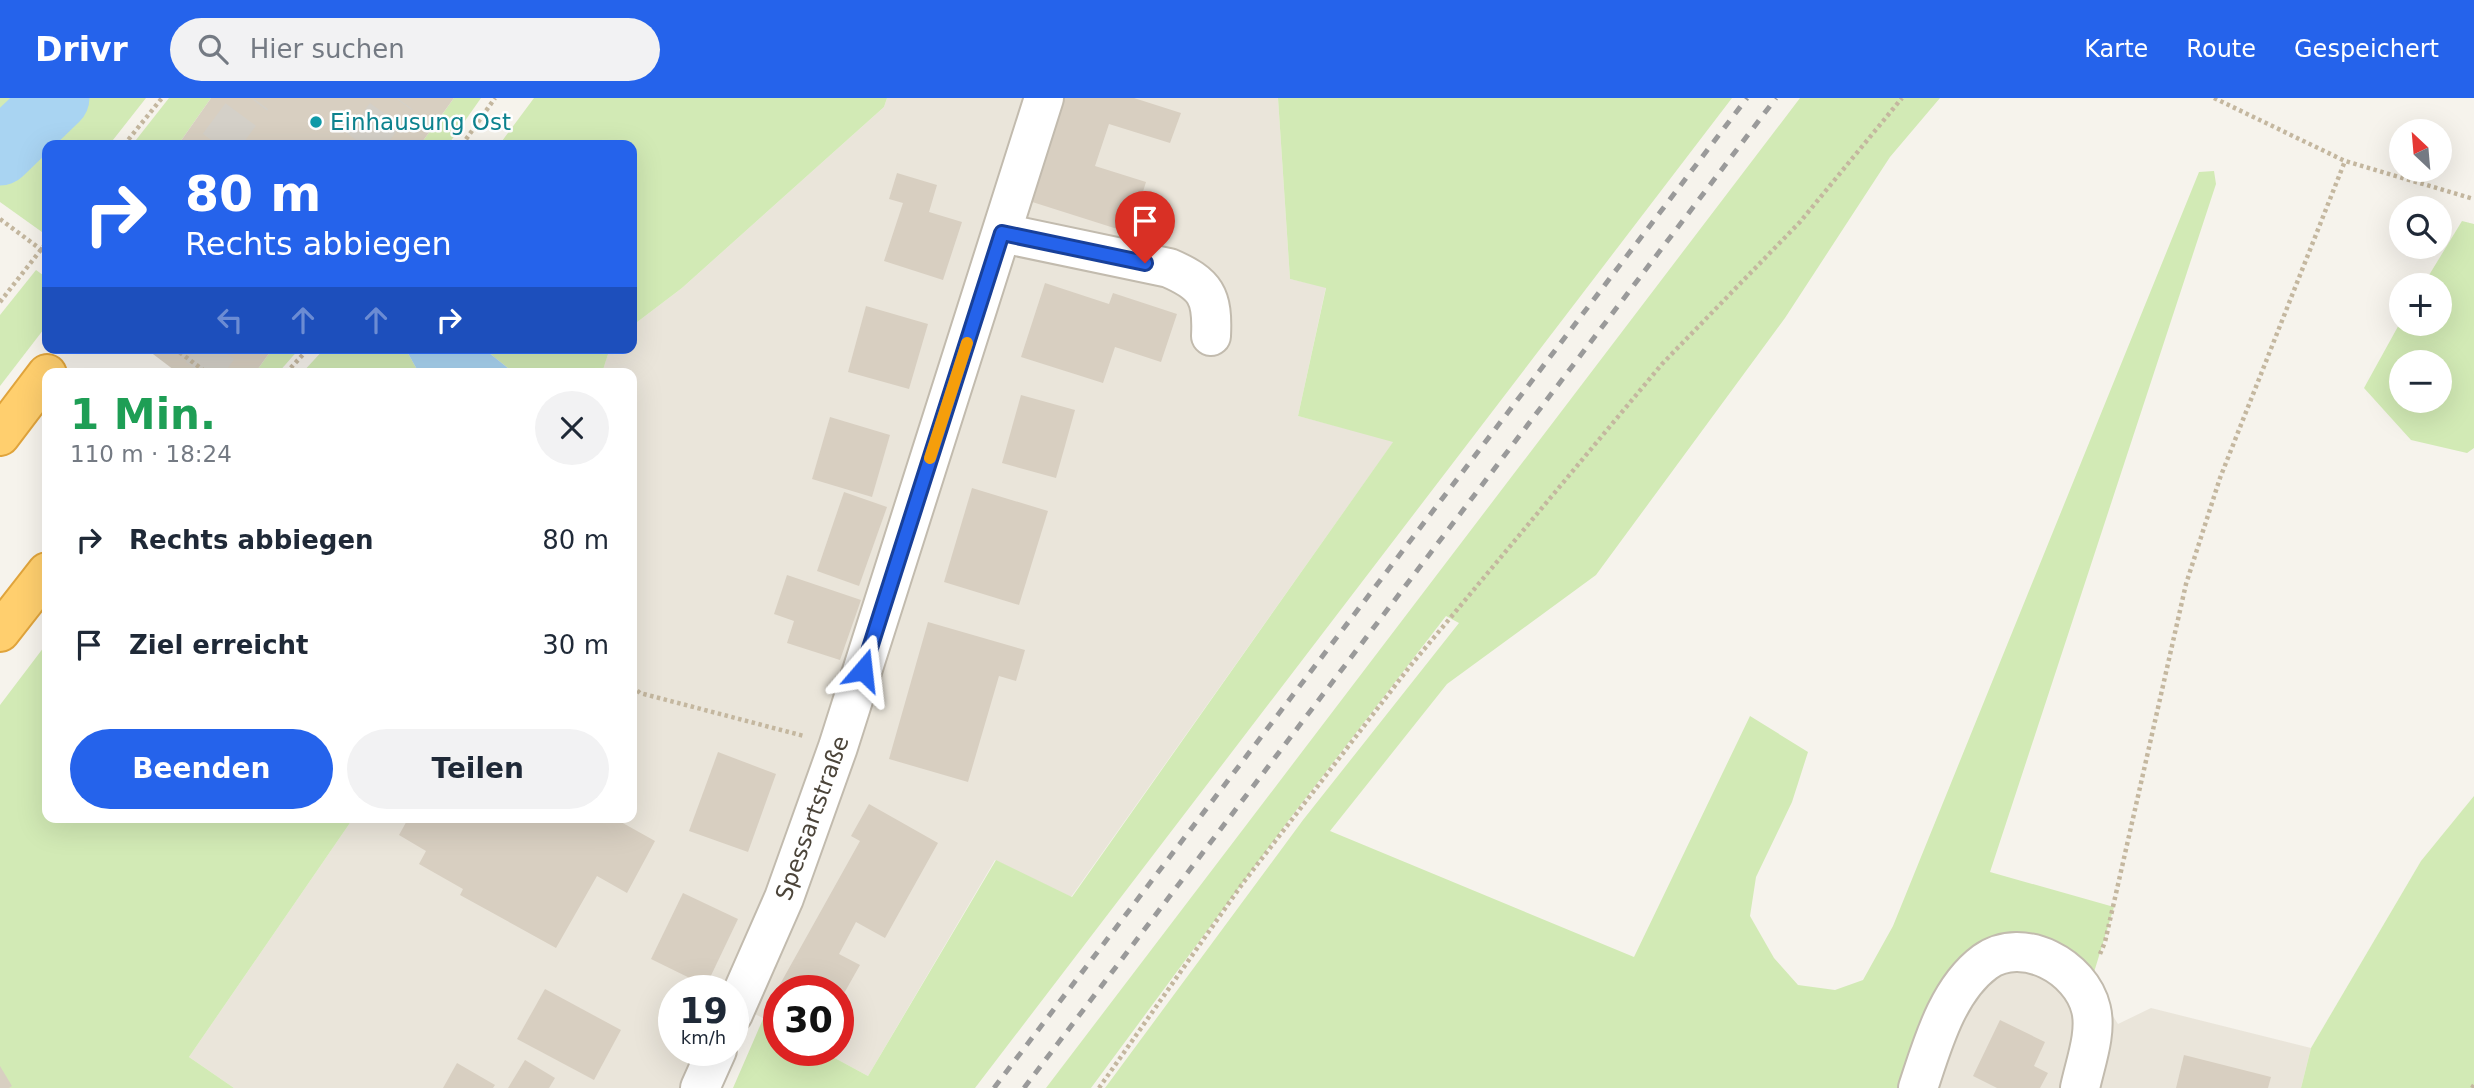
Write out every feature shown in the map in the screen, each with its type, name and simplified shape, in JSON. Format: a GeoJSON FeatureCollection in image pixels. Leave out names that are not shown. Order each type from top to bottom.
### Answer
{"type":"FeatureCollection","features":[{"type":"Feature","properties":{"kind":"highway"},"geometry":{"type":"LineString","coordinates":[[0,436],[42,381]]}},
{"type":"Feature","properties":{"kind":"highway"},"geometry":{"type":"LineString","coordinates":[[0,632],[42,578]]}},
{"type":"Feature","properties":{"kind":"street","name":"Spessartstraße"},"geometry":{"type":"LineString","coordinates":[[749,978],[784,898],[838,747],[1044,98]]}},
{"type":"Feature","properties":{"kind":"street"},"geometry":{"type":"LineString","coordinates":[[1002,233],[1169,268],[1192,278],[1205,293],[1212,314],[1211,336]]}},
{"type":"Feature","properties":{"kind":"street"},"geometry":{"type":"LineString","coordinates":[[1917,1088],[1950,1006],[1966,980],[1986,961],[2016,953],[2047,958],[2066,970],[2084,990],[2092,1010],[2092,1030],[2080,1088]]}},
{"type":"Feature","properties":{"kind":"street"},"geometry":{"type":"LineString","coordinates":[[700,1088],[710,1066]]}},
{"type":"Feature","properties":{"kind":"path"},"geometry":{"type":"LineString","coordinates":[[128,140],[162,98]]}},
{"type":"Feature","properties":{"kind":"path"},"geometry":{"type":"LineString","coordinates":[[466,140],[495,98]]}},
{"type":"Feature","properties":{"kind":"path"},"geometry":{"type":"LineString","coordinates":[[1099,1088],[1243,883],[1412,665],[1662,364],[1800,222],[1902,98]]}},
{"type":"Feature","properties":{"kind":"path"},"geometry":{"type":"LineString","coordinates":[[2214,98],[2345,161],[2474,199]]}},
{"type":"Feature","properties":{"kind":"path"},"geometry":{"type":"LineString","coordinates":[[2084,990],[2105,942],[2186,584],[2220,478],[2345,161]]}},
{"type":"Feature","properties":{"kind":"path"},"geometry":{"type":"LineString","coordinates":[[0,219],[42,250]]}},
{"type":"Feature","properties":{"kind":"path"},"geometry":{"type":"LineString","coordinates":[[0,302],[42,248]]}},
{"type":"Feature","properties":{"kind":"path"},"geometry":{"type":"LineString","coordinates":[[182,354],[200,368]]}},
{"type":"Feature","properties":{"kind":"path"},"geometry":{"type":"LineString","coordinates":[[291,368],[303,354]]}},
{"type":"Feature","properties":{"kind":"path"},"geometry":{"type":"LineString","coordinates":[[637,690],[838,747]]}},
{"type":"Feature","properties":{"kind":"shaded area"},"geometry":{"type":"Polygon","coordinates":[[[887,98],[1278,98],[1290,279],[1326,287],[1298,416],[1394,441],[1071,897],[995,860],[868,1076],[850,1066],[854,1066],[854,975],[763,975],[763,1018],[749,1011],[749,975],[658,975],[658,1066],[690,1066],[681,1088],[234,1088],[189,1057],[350,823],[637,823],[637,368],[604,368],[608,354],[637,354],[637,322],[682,288],[884,107],[887,98]]]}},
{"type":"Feature","properties":{"kind":"shaded area"},"geometry":{"type":"Polygon","coordinates":[[[2003,954],[2091,982],[2118,1024],[2151,1008],[2311,1048],[2301,1088],[1929,1088],[1943,1044],[2003,954]]]}},
{"type":"Feature","properties":{"kind":"green space"},"geometry":{"type":"Polygon","coordinates":[[[0,98],[146,98],[113,140],[42,140],[42,232],[0,202],[0,98]]]}},
{"type":"Feature","properties":{"kind":"green space"},"geometry":{"type":"Polygon","coordinates":[[[169,98],[211,98],[182,140],[136,140],[169,98]]]}},
{"type":"Feature","properties":{"kind":"green space"},"geometry":{"type":"Polygon","coordinates":[[[454,98],[481,98],[452,140],[424,140],[454,98]]]}},
{"type":"Feature","properties":{"kind":"green space"},"geometry":{"type":"Polygon","coordinates":[[[534,98],[887,98],[884,107],[682,288],[637,322],[637,140],[503,140],[534,98]]]}},
{"type":"Feature","properties":{"kind":"green space"},"geometry":{"type":"Polygon","coordinates":[[[1278,98],[1732,98],[975,1088],[733,1088],[743,1066],[749,1066],[749,1051],[763,1019],[763,1066],[850,1066],[868,1076],[996,860],[1072,897],[1393,442],[1298,416],[1326,288],[1290,279],[1278,98]]]}},
{"type":"Feature","properties":{"kind":"green space"},"geometry":{"type":"Polygon","coordinates":[[[1800,98],[1940,98],[1890,157],[1785,318],[1596,575],[1447,684],[1330,831],[1634,957],[1750,716],[1808,752],[1792,802],[1756,877],[1750,916],[1774,958],[1798,985],[1835,990],[1863,980],[1893,926],[2199,172],[2214,171],[2216,184],[1990,872],[2114,907],[2091,982],[2066,967],[1974,970],[1929,1088],[1105,1088],[1303,820],[1459,623],[1446,616],[1291,817],[1091,1088],[1046,1088],[1800,98]]]}},
{"type":"Feature","properties":{"kind":"green space"},"geometry":{"type":"Polygon","coordinates":[[[2462,221],[2474,224],[2474,448],[2467,453],[2411,440],[2364,388],[2393,336],[2452,336],[2452,273],[2430,273],[2439,259],[2452,259],[2452,237],[2462,221]]]}},
{"type":"Feature","properties":{"kind":"green space"},"geometry":{"type":"Polygon","coordinates":[[[36,270],[42,274],[42,331],[0,386],[0,315],[36,270]]]}},
{"type":"Feature","properties":{"kind":"green space"},"geometry":{"type":"Polygon","coordinates":[[[269,354],[295,354],[282,368],[259,368],[269,354]]]}},
{"type":"Feature","properties":{"kind":"green space"},"geometry":{"type":"Polygon","coordinates":[[[319,354],[408,354],[416,368],[307,368],[319,354]]]}},
{"type":"Feature","properties":{"kind":"green space"},"geometry":{"type":"Polygon","coordinates":[[[490,354],[608,354],[604,368],[508,368],[490,354]]]}},
{"type":"Feature","properties":{"kind":"green space"},"geometry":{"type":"Polygon","coordinates":[[[42,650],[42,823],[350,823],[189,1057],[234,1088],[0,1088],[0,705],[42,650]]]}},
{"type":"Feature","properties":{"kind":"green space"},"geometry":{"type":"Polygon","coordinates":[[[2474,796],[2474,1088],[2301,1088],[2311,1048],[2421,861],[2474,796]]]}},
{"type":"Feature","properties":{"kind":"water"},"geometry":{"type":"Polygon","coordinates":[[[408,354],[490,354],[508,368],[416,368],[408,354]]]}},
{"type":"Feature","properties":{"kind":"building","name":"Einhausung Ost"},"geometry":{"type":"Polygon","coordinates":[[[211,98],[454,98],[424,140],[182,140],[211,98]]]}},
{"type":"Feature","properties":{"kind":"building"},"geometry":{"type":"Polygon","coordinates":[[[1060,98],[1134,98],[1181,113],[1170,143],[1109,124],[1095,166],[1146,182],[1130,233],[1026,200],[1060,98]]]}},
{"type":"Feature","properties":{"kind":"building"},"geometry":{"type":"Polygon","coordinates":[[[897,173],[937,185],[929,212],[962,222],[943,280],[884,261],[903,203],[889,199],[897,173]]]}},
{"type":"Feature","properties":{"kind":"building"},"geometry":{"type":"Polygon","coordinates":[[[1045,283],[1109,304],[1113,293],[1177,314],[1161,362],[1115,347],[1103,383],[1021,357],[1045,283]]]}},
{"type":"Feature","properties":{"kind":"building"},"geometry":{"type":"Polygon","coordinates":[[[866,306],[928,324],[909,389],[848,372],[866,306]]]}},
{"type":"Feature","properties":{"kind":"building"},"geometry":{"type":"Polygon","coordinates":[[[153,354],[269,354],[259,368],[171,368],[153,354]]]}},
{"type":"Feature","properties":{"kind":"building"},"geometry":{"type":"Polygon","coordinates":[[[1021,395],[1075,410],[1056,478],[1002,463],[1021,395]]]}},
{"type":"Feature","properties":{"kind":"building"},"geometry":{"type":"Polygon","coordinates":[[[830,417],[890,435],[872,497],[812,479],[830,417]]]}},
{"type":"Feature","properties":{"kind":"building"},"geometry":{"type":"Polygon","coordinates":[[[972,488],[1048,511],[1019,605],[944,582],[972,488]]]}},
{"type":"Feature","properties":{"kind":"building"},"geometry":{"type":"Polygon","coordinates":[[[844,492],[887,507],[859,586],[817,571],[844,492]]]}},
{"type":"Feature","properties":{"kind":"building"},"geometry":{"type":"Polygon","coordinates":[[[787,575],[861,600],[840,660],[787,643],[794,621],[774,614],[787,575]]]}},
{"type":"Feature","properties":{"kind":"building"},"geometry":{"type":"Polygon","coordinates":[[[928,622],[1025,650],[1016,681],[999,676],[968,782],[889,759],[928,622]]]}},
{"type":"Feature","properties":{"kind":"building"},"geometry":{"type":"Polygon","coordinates":[[[718,752],[776,774],[748,852],[689,831],[718,752]]]}},
{"type":"Feature","properties":{"kind":"building"},"geometry":{"type":"Polygon","coordinates":[[[869,804],[938,843],[885,938],[856,922],[839,954],[860,965],[854,976],[785,975],[860,841],[851,836],[869,804]]]}},
{"type":"Feature","properties":{"kind":"building"},"geometry":{"type":"Polygon","coordinates":[[[406,823],[623,823],[655,841],[627,893],[597,876],[556,948],[460,895],[463,889],[419,864],[426,851],[399,835],[406,823]]]}},
{"type":"Feature","properties":{"kind":"building"},"geometry":{"type":"Polygon","coordinates":[[[683,893],[738,919],[711,975],[684,975],[651,959],[683,893]]]}},
{"type":"Feature","properties":{"kind":"building"},"geometry":{"type":"Polygon","coordinates":[[[545,989],[621,1030],[594,1080],[517,1039],[545,989]]]}},
{"type":"Feature","properties":{"kind":"building"},"geometry":{"type":"Polygon","coordinates":[[[2000,1020],[2045,1042],[2034,1066],[2048,1073],[2040,1088],[1997,1088],[1973,1076],[2000,1020]]]}},
{"type":"Feature","properties":{"kind":"building"},"geometry":{"type":"Polygon","coordinates":[[[2184,1055],[2271,1077],[2268,1088],[2176,1088],[2184,1055]]]}},
{"type":"Feature","properties":{"kind":"building"},"geometry":{"type":"Polygon","coordinates":[[[525,1060],[555,1078],[549,1088],[508,1088],[525,1060]]]}},
{"type":"Feature","properties":{"kind":"building"},"geometry":{"type":"Polygon","coordinates":[[[457,1063],[495,1085],[493,1088],[443,1088],[457,1063]]]}},
{"type":"Feature","properties":{"kind":"building"},"geometry":{"type":"Polygon","coordinates":[[[0,1066],[12,1086],[9,1088],[0,1088],[0,1066]]]}},
{"type":"Feature","properties":{"kind":"waterway"},"geometry":{"type":"LineString","coordinates":[[0,153],[57,98]]}},
{"type":"Feature","properties":{"kind":"tunnel"},"geometry":{"type":"LineString","coordinates":[[222,140],[253,98]]}},
{"type":"Feature","properties":{"kind":"tunnel"},"geometry":{"type":"LineString","coordinates":[[367,140],[397,98]]}},
{"type":"Feature","properties":{"kind":"tunnel"},"geometry":{"type":"LineString","coordinates":[[205,368],[215,354]]}},
{"type":"Feature","properties":{"kind":"railway"},"geometry":{"type":"LineString","coordinates":[[994,1088],[1747,98]]}},
{"type":"Feature","properties":{"kind":"railway"},"geometry":{"type":"LineString","coordinates":[[1024,1088],[1776,98]]}},
{"type":"Feature","properties":{"kind":"slow traffic"},"geometry":{"type":"LineString","coordinates":[[930,458],[967,343]]}},
{"type":"Feature","properties":{"kind":"place","name":"Einhausung Ost"},"geometry":{"type":"Point","coordinates":[316,122]}},
{"type":"Feature","properties":{"kind":"route"},"geometry":{"type":"LineString","coordinates":[[863,670],[1002,233],[1145,263]]}}]}
